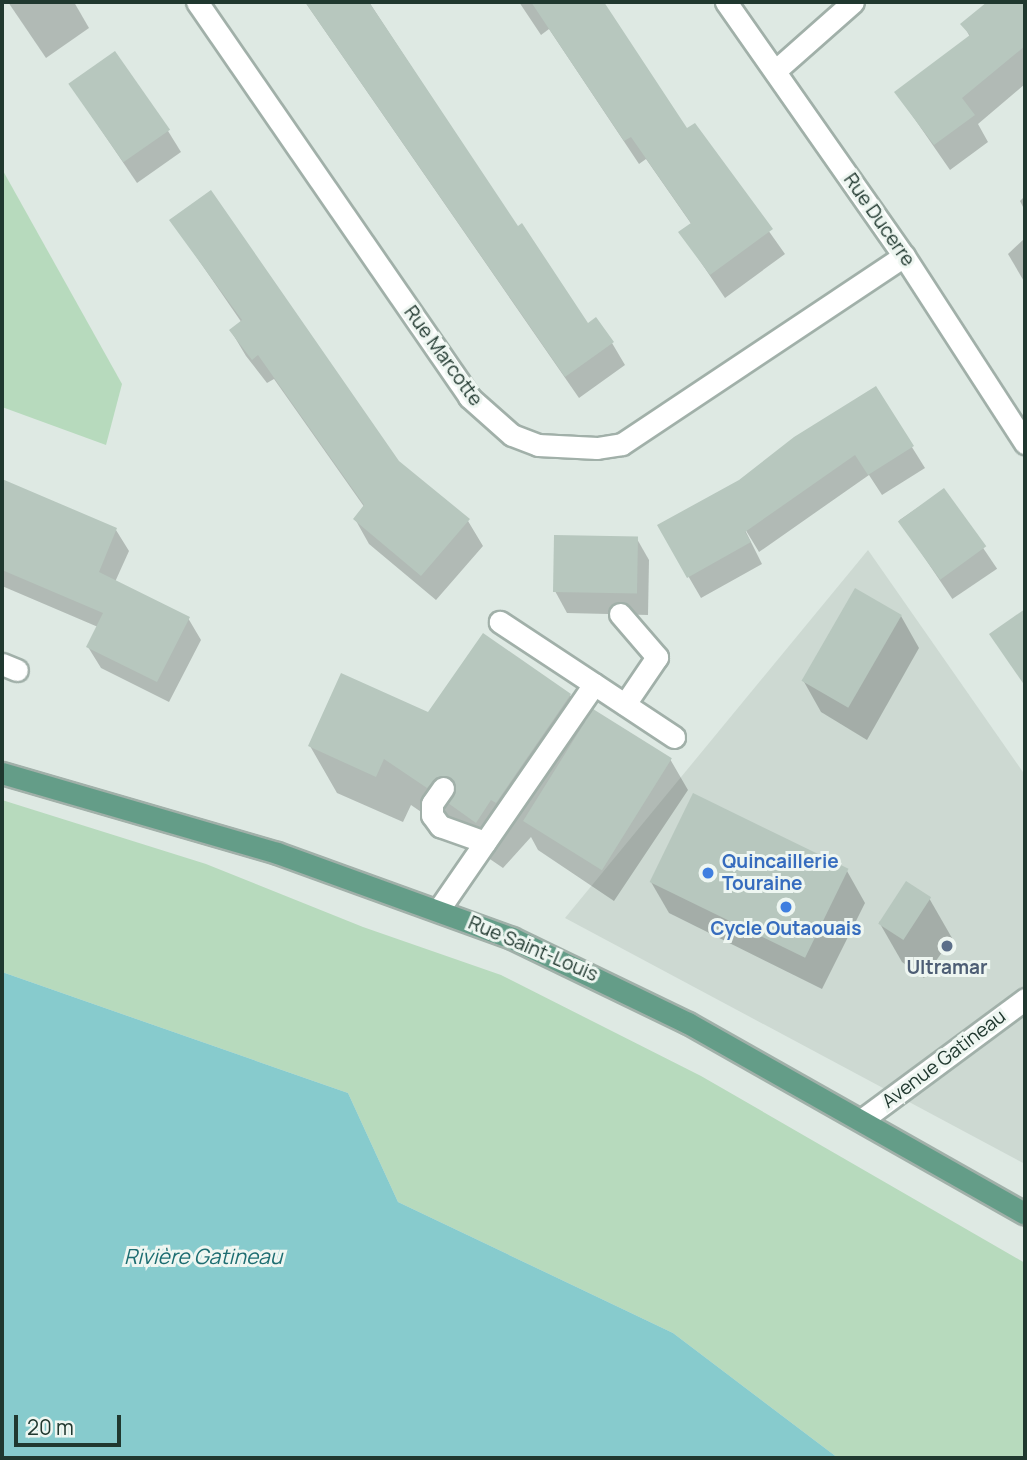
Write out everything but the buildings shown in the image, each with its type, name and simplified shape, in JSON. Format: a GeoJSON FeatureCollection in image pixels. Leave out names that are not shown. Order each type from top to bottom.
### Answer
{"type":"FeatureCollection","features":[{"type":"Feature","properties":{"kind":"main road","name":"Rue Saint-Louis"},"geometry":{"type":"LineString","coordinates":[[2,773],[277,853],[439,909],[628,991],[863,1119],[1025,1214]]}},
{"type":"Feature","properties":{"kind":"street","name":"Rue Marcotte"},"geometry":{"type":"LineString","coordinates":[[197,2],[469,397],[512,435],[538,445],[597,449],[622,444],[904,256]]}},
{"type":"Feature","properties":{"kind":"street","name":"Rue Ducerre"},"geometry":{"type":"LineString","coordinates":[[726,2],[904,256],[1024,438]]}},
{"type":"Feature","properties":{"kind":"street"},"geometry":{"type":"LineString","coordinates":[[775,71],[853,2]]}},
{"type":"Feature","properties":{"kind":"street"},"geometry":{"type":"LineString","coordinates":[[620,614],[657,657],[625,704]]}},
{"type":"Feature","properties":{"kind":"street"},"geometry":{"type":"LineString","coordinates":[[500,622],[674,737]]}},
{"type":"Feature","properties":{"kind":"street"},"geometry":{"type":"LineString","coordinates":[[439,909],[594,684]]}},
{"type":"Feature","properties":{"kind":"street"},"geometry":{"type":"LineString","coordinates":[[443,788],[432,804],[432,815],[440,826],[485,842]]}},
{"type":"Feature","properties":{"kind":"street","name":"Avenue Gatineau"},"geometry":{"type":"LineString","coordinates":[[863,1119],[1025,999]]}},
{"type":"Feature","properties":{"kind":"shaded area"},"geometry":{"type":"Polygon","coordinates":[[[868,550],[1025,775],[1025,1164],[565,918],[868,550]]]}},
{"type":"Feature","properties":{"kind":"green space"},"geometry":{"type":"Polygon","coordinates":[[[2,169],[122,384],[106,445],[2,407],[2,169]]]}},
{"type":"Feature","properties":{"kind":"green space"},"geometry":{"type":"Polygon","coordinates":[[[2,800],[206,864],[363,927],[501,975],[701,1076],[1025,1263],[1025,1458],[838,1458],[673,1333],[398,1202],[348,1093],[2,972],[2,800]]]}},
{"type":"Feature","properties":{"kind":"water","name":"Rivière Gatineau"},"geometry":{"type":"Polygon","coordinates":[[[2,972],[348,1093],[398,1202],[673,1333],[838,1458],[2,1458],[2,972]]]}},
{"type":"Feature","properties":{"kind":"place","name":"Quincaillerie Touraine"},"geometry":{"type":"Point","coordinates":[708,873]}},
{"type":"Feature","properties":{"kind":"place","name":"Cycle Outaouais"},"geometry":{"type":"Point","coordinates":[786,907]}},
{"type":"Feature","properties":{"kind":"place","name":"Ultramar"},"geometry":{"type":"Point","coordinates":[947,946]}}]}
